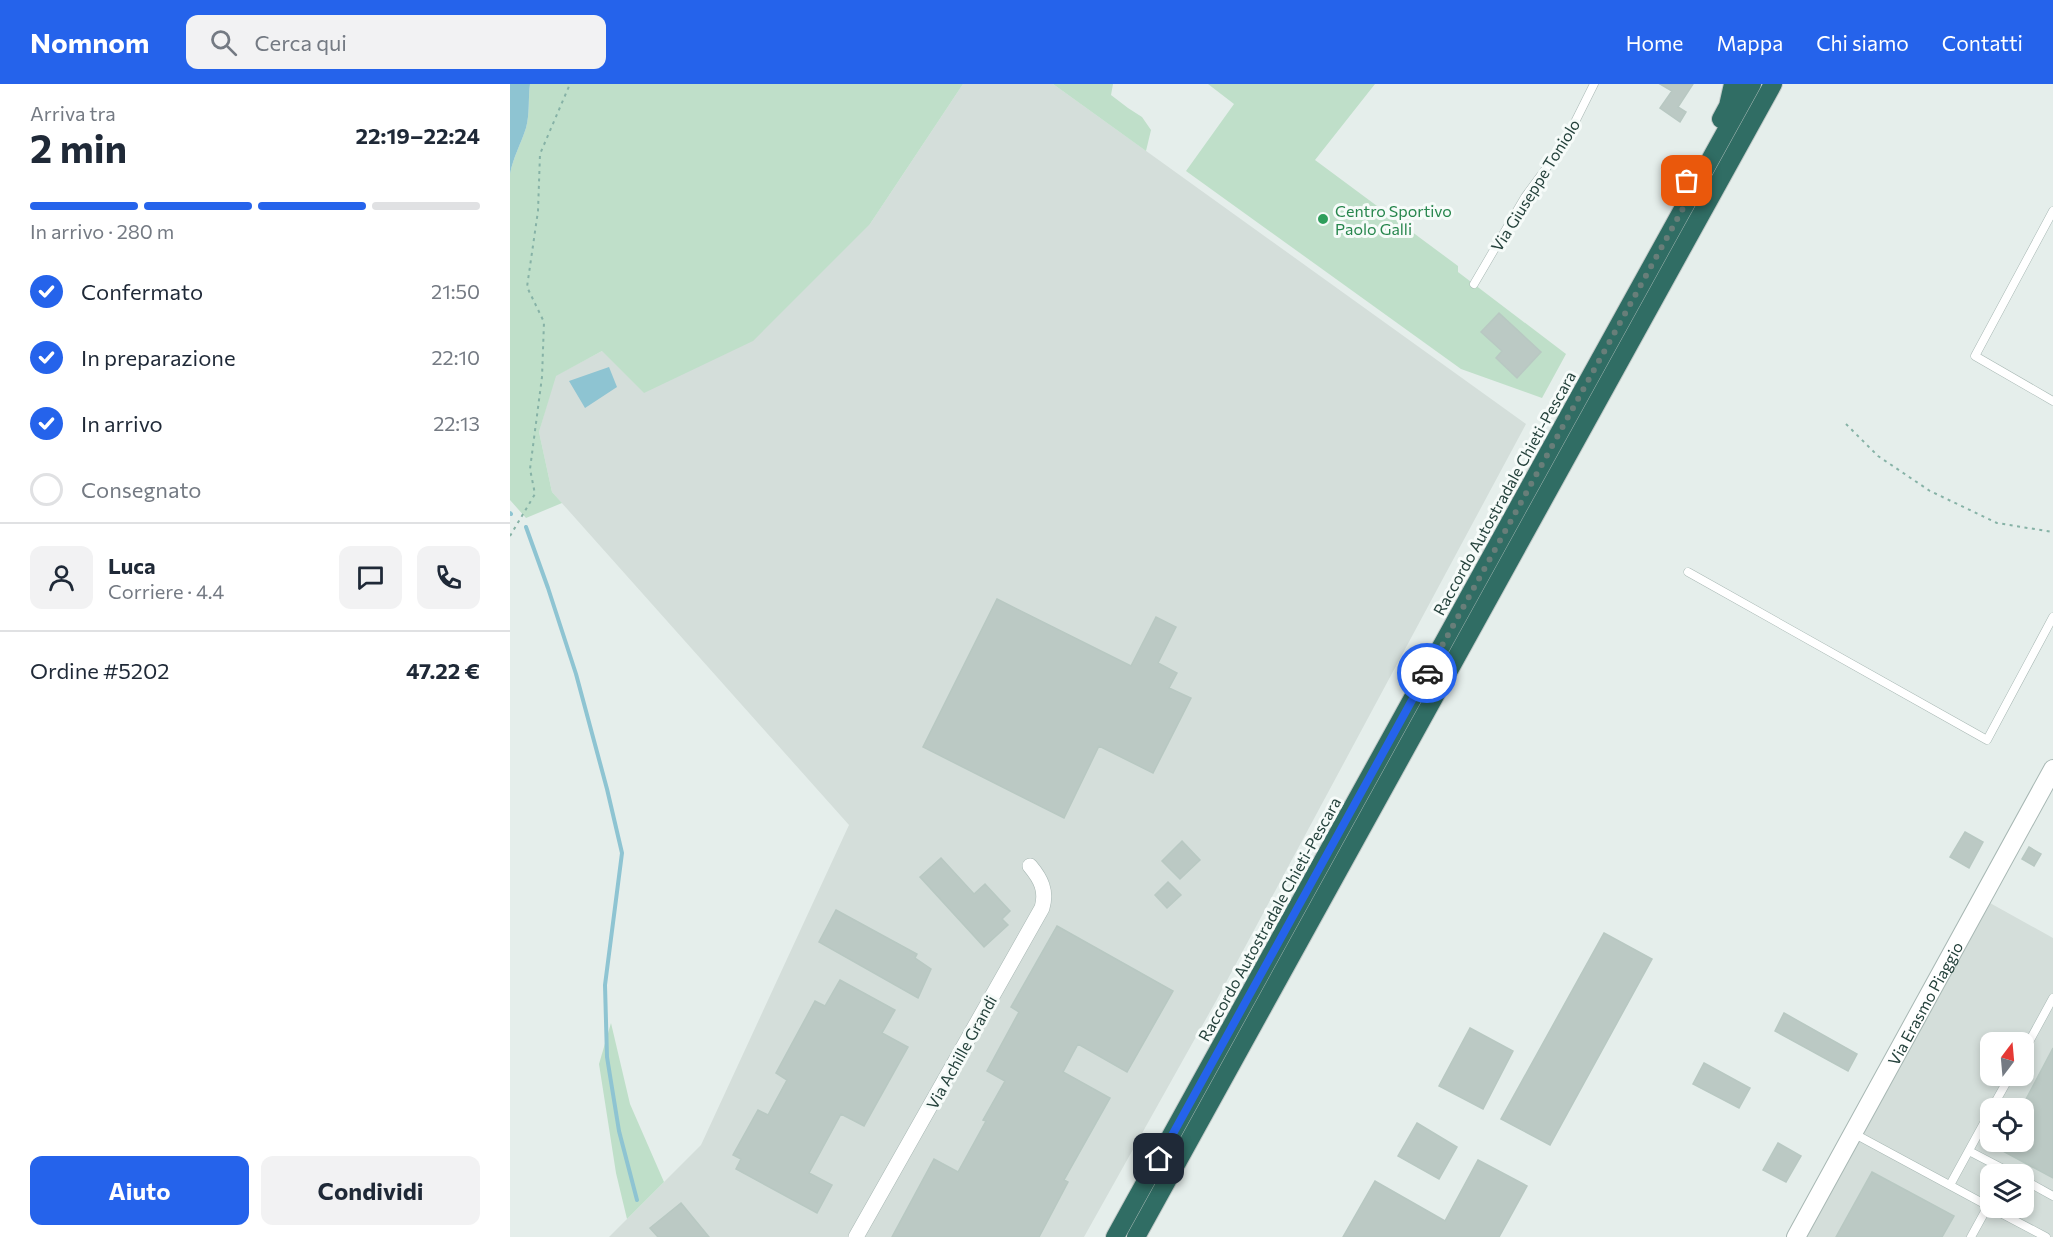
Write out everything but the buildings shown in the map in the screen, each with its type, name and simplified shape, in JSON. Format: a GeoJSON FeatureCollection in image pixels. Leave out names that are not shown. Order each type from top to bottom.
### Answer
{"type":"FeatureCollection","features":[{"type":"Feature","properties":{"kind":"highway"},"geometry":{"type":"LineString","coordinates":[[1686,203],[1687,181],[1728,106],[1734,84]]}},
{"type":"Feature","properties":{"kind":"highway","name":"Raccordo Autostradale Chieti-Pescara"},"geometry":{"type":"LineString","coordinates":[[1116,1237],[1752,84]]}},
{"type":"Feature","properties":{"kind":"highway"},"geometry":{"type":"LineString","coordinates":[[1136,1237],[1773,84]]}},
{"type":"Feature","properties":{"kind":"street","name":"Via Erasmo Piaggio"},"geometry":{"type":"LineString","coordinates":[[1796,1237],[2053,769]]}},
{"type":"Feature","properties":{"kind":"street","name":"Via Achille Grandi"},"geometry":{"type":"LineString","coordinates":[[856,1237],[1042,908],[1045,898],[1044,889],[1039,877],[1030,866]]}},
{"type":"Feature","properties":{"kind":"lane","name":"Via Giuseppe Toniolo"},"geometry":{"type":"LineString","coordinates":[[1474,284],[1525,197],[1564,144],[1594,84]]}},
{"type":"Feature","properties":{"kind":"lane"},"geometry":{"type":"LineString","coordinates":[[2053,211],[1975,356],[2053,401]]}},
{"type":"Feature","properties":{"kind":"lane"},"geometry":{"type":"LineString","coordinates":[[1688,573],[1987,740],[2053,617]]}},
{"type":"Feature","properties":{"kind":"lane"},"geometry":{"type":"LineString","coordinates":[[2034,1033],[2053,998]]}},
{"type":"Feature","properties":{"kind":"lane"},"geometry":{"type":"LineString","coordinates":[[1950,1185],[1980,1130]]}},
{"type":"Feature","properties":{"kind":"lane"},"geometry":{"type":"LineString","coordinates":[[1853,1133],[1980,1202]]}},
{"type":"Feature","properties":{"kind":"lane"},"geometry":{"type":"LineString","coordinates":[[1969,1151],[1994,1164]]}},
{"type":"Feature","properties":{"kind":"lane"},"geometry":{"type":"LineString","coordinates":[[2034,1186],[2053,1197]]}},
{"type":"Feature","properties":{"kind":"lane"},"geometry":{"type":"LineString","coordinates":[[1971,1237],[1983,1218]]}},
{"type":"Feature","properties":{"kind":"lane"},"geometry":{"type":"LineString","coordinates":[[2011,1218],[2046,1237]]}},
{"type":"Feature","properties":{"kind":"path"},"geometry":{"type":"LineString","coordinates":[[510,536],[535,494],[530,469],[542,376],[544,322],[527,287],[538,211],[540,154],[570,84]]}},
{"type":"Feature","properties":{"kind":"path"},"geometry":{"type":"LineString","coordinates":[[1846,424],[1878,456],[1930,491],[1997,523],[2053,532]]}},
{"type":"Feature","properties":{"kind":"shaded area"},"geometry":{"type":"Polygon","coordinates":[[[963,84],[1053,84],[1526,424],[1216,1001],[1084,1237],[609,1237],[701,1145],[849,825],[552,492],[539,432],[555,376],[602,351],[870,224],[963,84]]]}},
{"type":"Feature","properties":{"kind":"shaded area"},"geometry":{"type":"Polygon","coordinates":[[[1990,903],[2053,938],[2053,1237],[1806,1237],[1990,903]]]}},
{"type":"Feature","properties":{"kind":"green space"},"geometry":{"type":"Polygon","coordinates":[[[530,84],[963,84],[870,224],[753,341],[644,393],[602,351],[556,376],[539,432],[552,492],[562,503],[526,518],[510,500],[510,174],[526,128],[530,84]]]}},
{"type":"Feature","properties":{"kind":"green space"},"geometry":{"type":"Polygon","coordinates":[[[1053,84],[1113,84],[1111,95],[1142,117],[1151,130],[1146,151],[1053,84]]]}},
{"type":"Feature","properties":{"kind":"green space","name":"Centro Sportivo Paolo Galli"},"geometry":{"type":"Polygon","coordinates":[[[1208,84],[1375,84],[1315,160],[1458,266],[1458,272],[1566,354],[1542,398],[1461,369],[1186,171],[1234,104],[1208,84]]]}},
{"type":"Feature","properties":{"kind":"green space"},"geometry":{"type":"Polygon","coordinates":[[[611,1023],[630,1104],[664,1182],[627,1219],[616,1173],[599,1064],[611,1023]]]}},
{"type":"Feature","properties":{"kind":"water"},"geometry":{"type":"Polygon","coordinates":[[[510,84],[530,84],[526,128],[510,174],[510,84]]]}},
{"type":"Feature","properties":{"kind":"water"},"geometry":{"type":"Polygon","coordinates":[[[609,367],[617,387],[585,408],[569,381],[609,367]]]}},
{"type":"Feature","properties":{"kind":"waterway"},"geometry":{"type":"LineString","coordinates":[[526,527],[576,674],[622,853],[605,985],[607,1057],[619,1131],[637,1200]]}},
{"type":"Feature","properties":{"kind":"way so far"},"geometry":{"type":"LineString","coordinates":[[1427,673],[1686,203],[1687,181]]}},
{"type":"Feature","properties":{"kind":"place","name":"Centro Sportivo Paolo Galli"},"geometry":{"type":"Point","coordinates":[1323,219]}},
{"type":"Feature","properties":{"kind":"route"},"geometry":{"type":"LineString","coordinates":[[1159,1159],[1427,673]]}}]}
